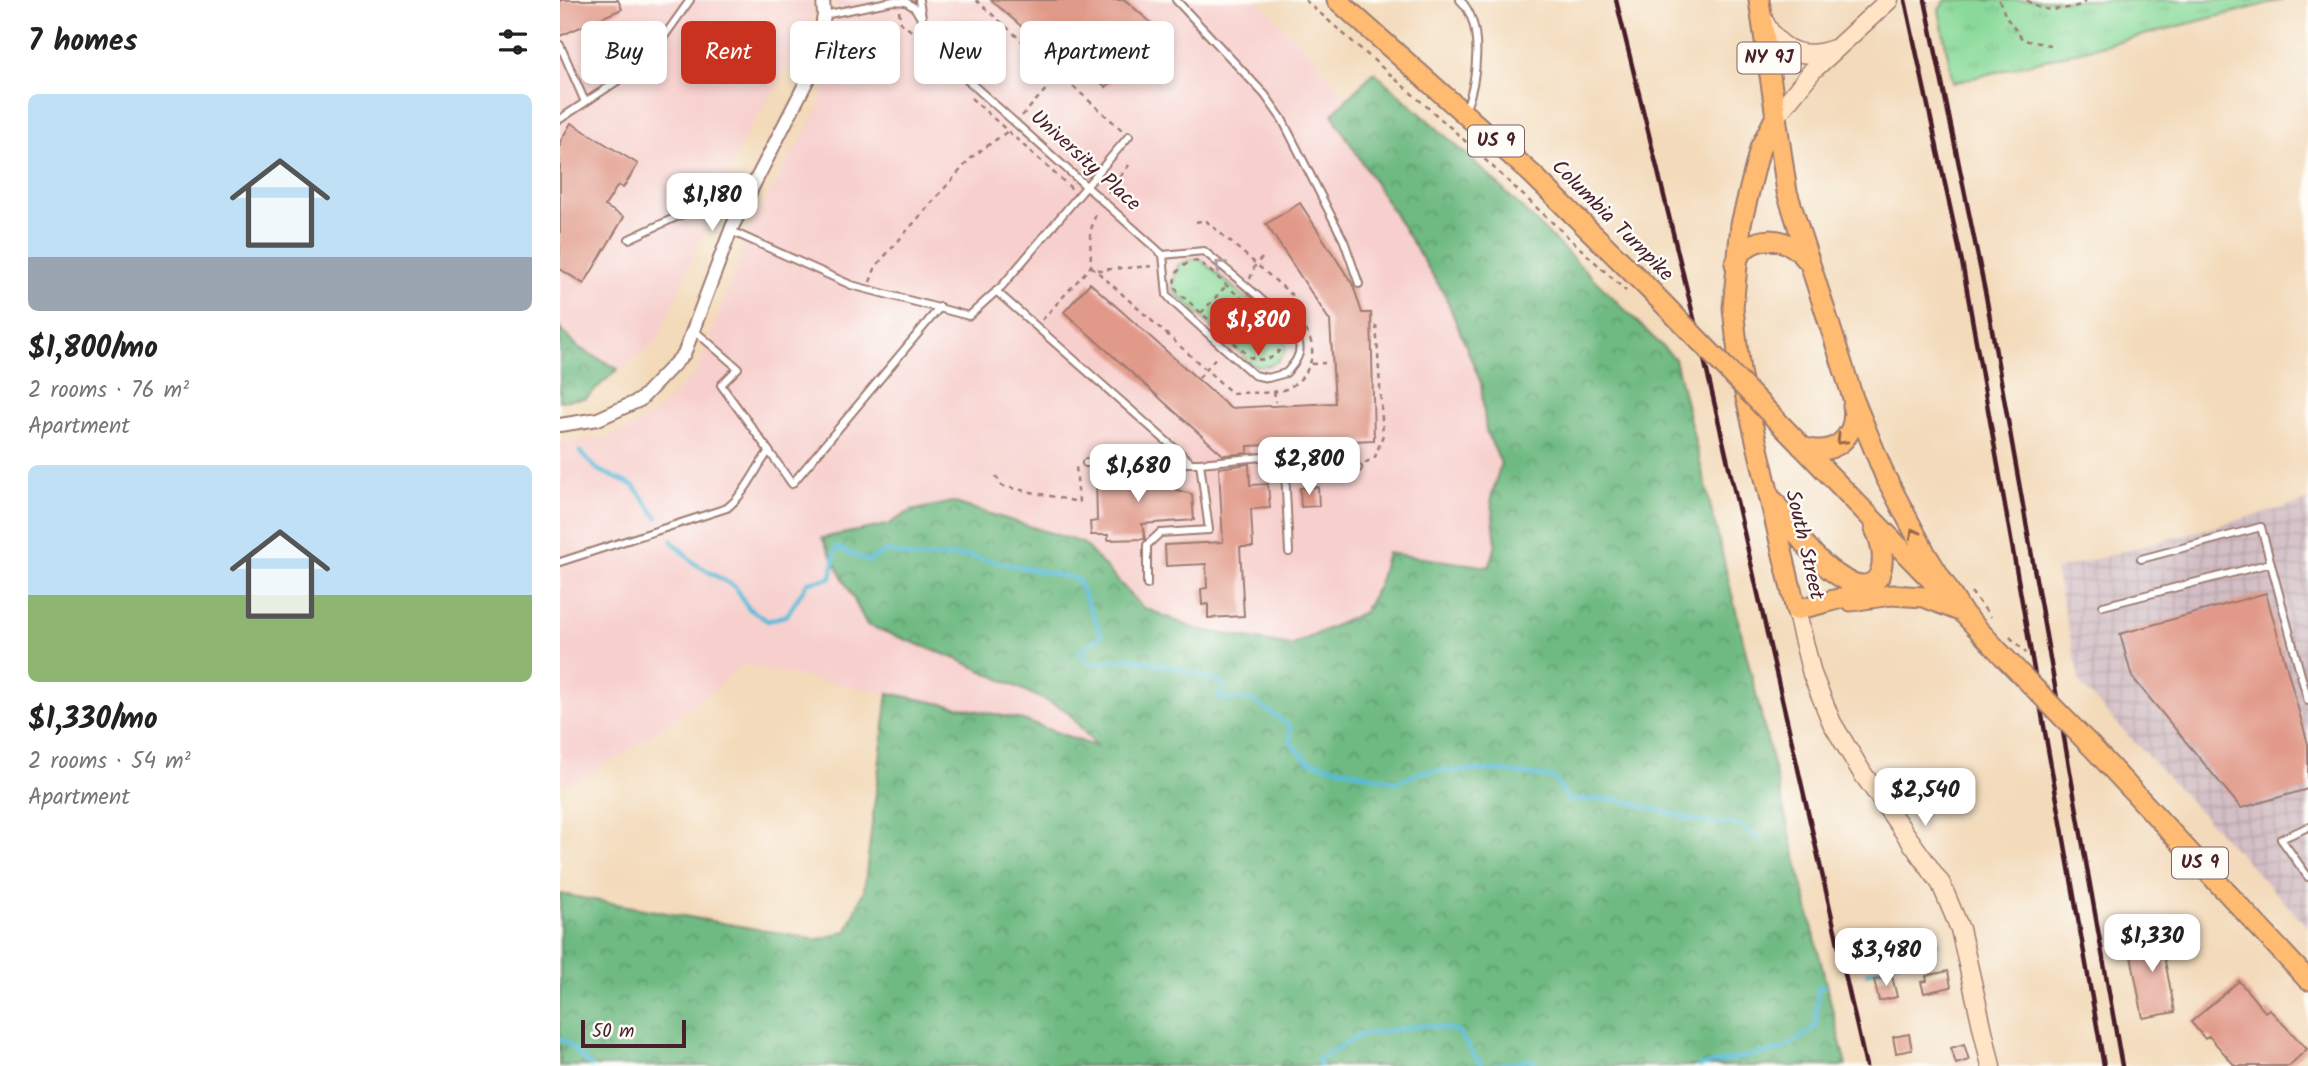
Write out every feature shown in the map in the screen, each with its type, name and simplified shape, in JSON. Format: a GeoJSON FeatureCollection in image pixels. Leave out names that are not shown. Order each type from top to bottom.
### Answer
{"type":"FeatureCollection","features":[{"type":"Feature","properties":{"kind":"main road","name":"Columbia Turnpike"},"geometry":{"type":"LineString","coordinates":[[1337,0],[1562,202],[1800,445]]}},
{"type":"Feature","properties":{"kind":"main road","name":"NY 9J"},"geometry":{"type":"LineString","coordinates":[[1761,9],[1776,116]]}},
{"type":"Feature","properties":{"kind":"main road","name":"South Street"},"geometry":{"type":"LineString","coordinates":[[1776,116],[1754,165],[1734,266],[1733,309],[1737,349],[1796,610]]}},
{"type":"Feature","properties":{"kind":"main road"},"geometry":{"type":"LineString","coordinates":[[1776,116],[1785,181],[1853,398],[1898,502],[1962,612]]}},
{"type":"Feature","properties":{"kind":"main road"},"geometry":{"type":"LineString","coordinates":[[1734,266],[1746,248],[1768,240],[1790,243],[1810,266]]}},
{"type":"Feature","properties":{"kind":"main road"},"geometry":{"type":"LineString","coordinates":[[1800,445],[1823,451],[1842,442],[1853,425],[1853,398]]}},
{"type":"Feature","properties":{"kind":"main road","name":"US 9"},"geometry":{"type":"LineString","coordinates":[[1800,445],[2092,747],[2308,980]]}},
{"type":"Feature","properties":{"kind":"main road"},"geometry":{"type":"LineString","coordinates":[[1766,486],[1791,524],[1831,570],[1853,583],[1871,582],[1879,577]]}},
{"type":"Feature","properties":{"kind":"main road"},"geometry":{"type":"LineString","coordinates":[[1796,610],[1839,601],[1861,593],[1879,577],[1883,567],[1883,546],[1868,516]]}},
{"type":"Feature","properties":{"kind":"main road"},"geometry":{"type":"LineString","coordinates":[[1839,601],[1865,601],[1891,595],[1924,597],[1962,612]]}},
{"type":"Feature","properties":{"kind":"street"},"geometry":{"type":"LineString","coordinates":[[560,425],[598,419],[640,400],[684,354],[695,331],[730,231],[816,63],[824,15],[823,0]]}},
{"type":"Feature","properties":{"kind":"street"},"geometry":{"type":"LineString","coordinates":[[1776,116],[1800,84],[1886,3]]}},
{"type":"Feature","properties":{"kind":"street"},"geometry":{"type":"LineString","coordinates":[[1761,9],[1777,42],[1795,53],[1816,54],[1846,42]]}},
{"type":"Feature","properties":{"kind":"street","name":"South Street"},"geometry":{"type":"LineString","coordinates":[[1796,610],[1812,674],[1832,723],[1863,774],[1941,884],[1951,906],[1960,929],[1991,1066]]}},
{"type":"Feature","properties":{"kind":"lane"},"geometry":{"type":"LineString","coordinates":[[560,120],[646,62],[690,0]]}},
{"type":"Feature","properties":{"kind":"lane"},"geometry":{"type":"LineString","coordinates":[[919,0],[924,21]]}},
{"type":"Feature","properties":{"kind":"lane"},"geometry":{"type":"LineString","coordinates":[[1176,0],[1265,95],[1282,119],[1344,242],[1359,284]]}},
{"type":"Feature","properties":{"kind":"lane"},"geometry":{"type":"LineString","coordinates":[[1460,0],[1471,14],[1475,42],[1476,78],[1464,113]]}},
{"type":"Feature","properties":{"kind":"lane","name":"University Place"},"geometry":{"type":"LineString","coordinates":[[824,15],[905,1],[915,8],[923,21]]}},
{"type":"Feature","properties":{"kind":"lane"},"geometry":{"type":"LineString","coordinates":[[560,45],[585,102]]}},
{"type":"Feature","properties":{"kind":"lane","name":"University Place"},"geometry":{"type":"LineString","coordinates":[[972,84],[1163,255]]}},
{"type":"Feature","properties":{"kind":"lane"},"geometry":{"type":"LineString","coordinates":[[730,231],[867,290],[970,316],[996,291],[1129,136]]}},
{"type":"Feature","properties":{"kind":"lane"},"geometry":{"type":"LineString","coordinates":[[629,239],[756,180]]}},
{"type":"Feature","properties":{"kind":"lane"},"geometry":{"type":"LineString","coordinates":[[1204,251],[1285,322],[1298,343],[1297,358],[1286,373],[1268,378],[1254,375],[1167,295],[1163,255],[1204,251]]}},
{"type":"Feature","properties":{"kind":"lane"},"geometry":{"type":"LineString","coordinates":[[996,291],[1189,461]]}},
{"type":"Feature","properties":{"kind":"lane"},"geometry":{"type":"LineString","coordinates":[[695,331],[738,368],[721,385],[792,484],[940,307]]}},
{"type":"Feature","properties":{"kind":"lane"},"geometry":{"type":"LineString","coordinates":[[560,562],[727,508],[744,495],[755,469],[769,451]]}},
{"type":"Feature","properties":{"kind":"lane"},"geometry":{"type":"LineString","coordinates":[[1086,463],[1200,463],[1262,457],[1285,469],[1359,468]]}},
{"type":"Feature","properties":{"kind":"lane"},"geometry":{"type":"LineString","coordinates":[[1147,585],[1147,545],[1160,533],[1209,530],[1200,463]]}},
{"type":"Feature","properties":{"kind":"lane"},"geometry":{"type":"LineString","coordinates":[[1285,469],[1289,552]]}},
{"type":"Feature","properties":{"kind":"lane"},"geometry":{"type":"LineString","coordinates":[[2141,559],[2261,527],[2308,702]]}},
{"type":"Feature","properties":{"kind":"lane"},"geometry":{"type":"LineString","coordinates":[[2103,606],[2271,563]]}},
{"type":"Feature","properties":{"kind":"lane"},"geometry":{"type":"LineString","coordinates":[[2308,827],[2281,839],[2308,877]]}},
{"type":"Feature","properties":{"kind":"path"},"geometry":{"type":"LineString","coordinates":[[976,0],[1020,39]]}},
{"type":"Feature","properties":{"kind":"path"},"geometry":{"type":"LineString","coordinates":[[1306,0],[1450,127],[1627,292]]}},
{"type":"Feature","properties":{"kind":"path"},"geometry":{"type":"LineString","coordinates":[[1999,0],[2006,17],[2022,40],[2050,45]]}},
{"type":"Feature","properties":{"kind":"path"},"geometry":{"type":"LineString","coordinates":[[2027,0],[2033,6],[2053,10],[2082,5],[2086,0]]}},
{"type":"Feature","properties":{"kind":"path"},"geometry":{"type":"LineString","coordinates":[[867,290],[876,266],[972,157],[1016,123],[1050,84]]}},
{"type":"Feature","properties":{"kind":"path"},"geometry":{"type":"LineString","coordinates":[[1070,84],[1129,136]]}},
{"type":"Feature","properties":{"kind":"path"},"geometry":{"type":"LineString","coordinates":[[1035,328],[1091,266],[1090,233],[1103,201],[1129,165]]}},
{"type":"Feature","properties":{"kind":"path"},"geometry":{"type":"LineString","coordinates":[[1091,266],[1232,393],[1286,389],[1305,374],[1311,364],[1312,342],[1307,329],[1288,313],[1292,295],[1205,219],[1196,222]]}},
{"type":"Feature","properties":{"kind":"path"},"geometry":{"type":"LineString","coordinates":[[1247,288],[1255,263],[1265,256]]}},
{"type":"Feature","properties":{"kind":"path"},"geometry":{"type":"LineString","coordinates":[[1193,261],[1200,262],[1226,286],[1282,337],[1282,345],[1276,355],[1261,361],[1250,357],[1174,286],[1179,270],[1193,261]]}},
{"type":"Feature","properties":{"kind":"path"},"geometry":{"type":"LineString","coordinates":[[1096,270],[1164,265]]}},
{"type":"Feature","properties":{"kind":"path"},"geometry":{"type":"LineString","coordinates":[[1201,313],[1234,277]]}},
{"type":"Feature","properties":{"kind":"path"},"geometry":{"type":"LineString","coordinates":[[1359,468],[1375,457],[1383,435],[1376,323]]}},
{"type":"Feature","properties":{"kind":"path"},"geometry":{"type":"LineString","coordinates":[[1199,378],[1231,340]]}},
{"type":"Feature","properties":{"kind":"path"},"geometry":{"type":"LineString","coordinates":[[1311,364],[1325,363]]}},
{"type":"Feature","properties":{"kind":"path"},"geometry":{"type":"LineString","coordinates":[[1274,390],[1276,401]]}},
{"type":"Feature","properties":{"kind":"path"},"geometry":{"type":"LineString","coordinates":[[996,476],[1002,486],[1079,502],[1076,463],[1086,463]]}},
{"type":"Feature","properties":{"kind":"shaded area"},"geometry":{"type":"Polygon","coordinates":[[[560,0],[811,0],[814,15],[811,21],[790,21],[790,63],[742,142],[657,342],[618,369],[579,348],[560,329],[560,0]]]}},
{"type":"Feature","properties":{"kind":"shaded area"},"geometry":{"type":"Polygon","coordinates":[[[833,0],[1258,0],[1310,53],[1550,350],[1606,506],[1395,857],[1023,720],[741,665],[717,687],[642,743],[587,775],[560,785],[560,443],[607,438],[650,417],[697,372],[752,224],[817,112],[827,84],[900,84],[900,21],[836,21],[833,0]]]}},
{"type":"Feature","properties":{"kind":"shaded area"},"geometry":{"type":"Polygon","coordinates":[[[2308,501],[2308,927],[2081,685],[2055,570],[2308,501]]]}},
{"type":"Feature","properties":{"kind":"green space"},"geometry":{"type":"Polygon","coordinates":[[[1946,0],[2282,0],[1953,83],[1939,10],[1946,0]]]}},
{"type":"Feature","properties":{"kind":"green space"},"geometry":{"type":"Polygon","coordinates":[[[1374,72],[1479,166],[1675,359],[1846,1066],[560,1066],[560,894],[818,940],[847,931],[864,890],[888,693],[1023,720],[1097,747],[1066,710],[957,659],[867,625],[822,538],[887,525],[911,511],[952,502],[1083,543],[1142,607],[1196,629],[1291,646],[1364,612],[1378,586],[1387,553],[1489,567],[1496,544],[1491,498],[1501,463],[1486,431],[1481,383],[1445,295],[1332,114],[1374,72]]]}},
{"type":"Feature","properties":{"kind":"green space"},"geometry":{"type":"Polygon","coordinates":[[[1200,259],[1276,324],[1285,337],[1286,350],[1280,359],[1268,366],[1253,365],[1175,293],[1172,286],[1178,265],[1188,260],[1200,259]]]}},
{"type":"Feature","properties":{"kind":"green space"},"geometry":{"type":"Polygon","coordinates":[[[560,329],[579,348],[618,369],[586,398],[560,401],[560,329]]]}},
{"type":"Feature","properties":{"kind":"building"},"geometry":{"type":"Polygon","coordinates":[[[560,0],[618,0],[622,9],[594,21],[581,21],[581,27],[560,36],[560,0]]]}},
{"type":"Feature","properties":{"kind":"building"},"geometry":{"type":"Polygon","coordinates":[[[991,0],[1125,0],[1149,21],[1020,21],[1020,25],[991,0]]]}},
{"type":"Feature","properties":{"kind":"building"},"geometry":{"type":"Polygon","coordinates":[[[571,123],[638,164],[623,188],[618,185],[605,206],[624,217],[584,284],[560,269],[560,142],[571,123]]]}},
{"type":"Feature","properties":{"kind":"building"},"geometry":{"type":"Polygon","coordinates":[[[1300,203],[1353,285],[1362,313],[1371,313],[1374,440],[1248,446],[1248,453],[1223,455],[1064,312],[1090,283],[1230,408],[1335,403],[1330,321],[1266,224],[1300,203]]]}},
{"type":"Feature","properties":{"kind":"building"},"geometry":{"type":"Polygon","coordinates":[[[1249,464],[1250,485],[1268,484],[1270,508],[1251,509],[1253,547],[1240,547],[1244,616],[1208,618],[1208,604],[1202,605],[1201,589],[1207,588],[1206,564],[1166,566],[1165,545],[1223,542],[1219,468],[1249,464]]]}},
{"type":"Feature","properties":{"kind":"building"},"geometry":{"type":"Polygon","coordinates":[[[1175,473],[1176,490],[1192,494],[1194,520],[1142,524],[1145,539],[1108,540],[1108,535],[1091,535],[1090,522],[1097,521],[1096,476],[1175,473]]]}},
{"type":"Feature","properties":{"kind":"building"},"geometry":{"type":"Polygon","coordinates":[[[1318,487],[1319,506],[1301,507],[1300,488],[1318,487]]]}},
{"type":"Feature","properties":{"kind":"building"},"geometry":{"type":"Polygon","coordinates":[[[2266,593],[2308,744],[2308,789],[2241,808],[2132,677],[2120,634],[2266,593]]]}},
{"type":"Feature","properties":{"kind":"building"},"geometry":{"type":"Polygon","coordinates":[[[2170,932],[2172,944],[2162,946],[2175,1012],[2143,1018],[2128,940],[2170,932]]]}},
{"type":"Feature","properties":{"kind":"building"},"geometry":{"type":"Polygon","coordinates":[[[1948,971],[1951,987],[1924,993],[1921,982],[1927,981],[1926,976],[1948,971]]]}},
{"type":"Feature","properties":{"kind":"building"},"geometry":{"type":"Polygon","coordinates":[[[1892,976],[1897,997],[1879,1001],[1874,980],[1892,976]]]}},
{"type":"Feature","properties":{"kind":"building"},"geometry":{"type":"Polygon","coordinates":[[[2239,981],[2265,1012],[2269,1009],[2307,1049],[2289,1066],[2235,1066],[2209,1036],[2205,1039],[2191,1022],[2239,981]]]}},
{"type":"Feature","properties":{"kind":"building"},"geometry":{"type":"Polygon","coordinates":[[[1909,1034],[1912,1050],[1896,1053],[1893,1037],[1909,1034]]]}},
{"type":"Feature","properties":{"kind":"building"},"geometry":{"type":"Polygon","coordinates":[[[1964,1044],[1969,1060],[1956,1064],[1951,1048],[1964,1044]]]}},
{"type":"Feature","properties":{"kind":"waterway"},"geometry":{"type":"LineString","coordinates":[[580,452],[598,470],[634,486],[657,517]]}},
{"type":"Feature","properties":{"kind":"waterway"},"geometry":{"type":"LineString","coordinates":[[671,540],[694,563],[735,587],[748,608],[768,621],[787,615],[808,582],[831,578],[836,547],[868,561],[887,551],[914,558],[968,556],[1077,579],[1102,635],[1078,653],[1093,664],[1129,658],[1184,670],[1224,684],[1218,699],[1252,700],[1290,726],[1291,743],[1308,761],[1398,782],[1423,771],[1492,770],[1554,778],[1568,800],[1617,799],[1711,824],[1739,824],[1760,840]]}},
{"type":"Feature","properties":{"kind":"waterway"},"geometry":{"type":"LineString","coordinates":[[1867,973],[1939,943]]}},
{"type":"Feature","properties":{"kind":"waterway"},"geometry":{"type":"LineString","coordinates":[[1699,1066],[1784,1049],[1816,1027],[1818,988],[1824,986]]}},
{"type":"Feature","properties":{"kind":"waterway"},"geometry":{"type":"LineString","coordinates":[[1320,1066],[1317,1060],[1361,1035],[1426,1025],[1457,1031],[1482,1066]]}},
{"type":"Feature","properties":{"kind":"waterway"},"geometry":{"type":"LineString","coordinates":[[560,1041],[563,1039],[591,1066]]}},
{"type":"Feature","properties":{"kind":"waterway"},"geometry":{"type":"LineString","coordinates":[[1493,1066],[1529,1060],[1539,1066]]}},
{"type":"Feature","properties":{"kind":"railway"},"geometry":{"type":"LineString","coordinates":[[1616,0],[1710,384],[1866,1066]]}},
{"type":"Feature","properties":{"kind":"railway"},"geometry":{"type":"LineString","coordinates":[[1905,0],[1962,262],[2104,1066]]}},
{"type":"Feature","properties":{"kind":"railway"},"geometry":{"type":"LineString","coordinates":[[1925,0],[1986,296],[2122,1066]]}}]}
